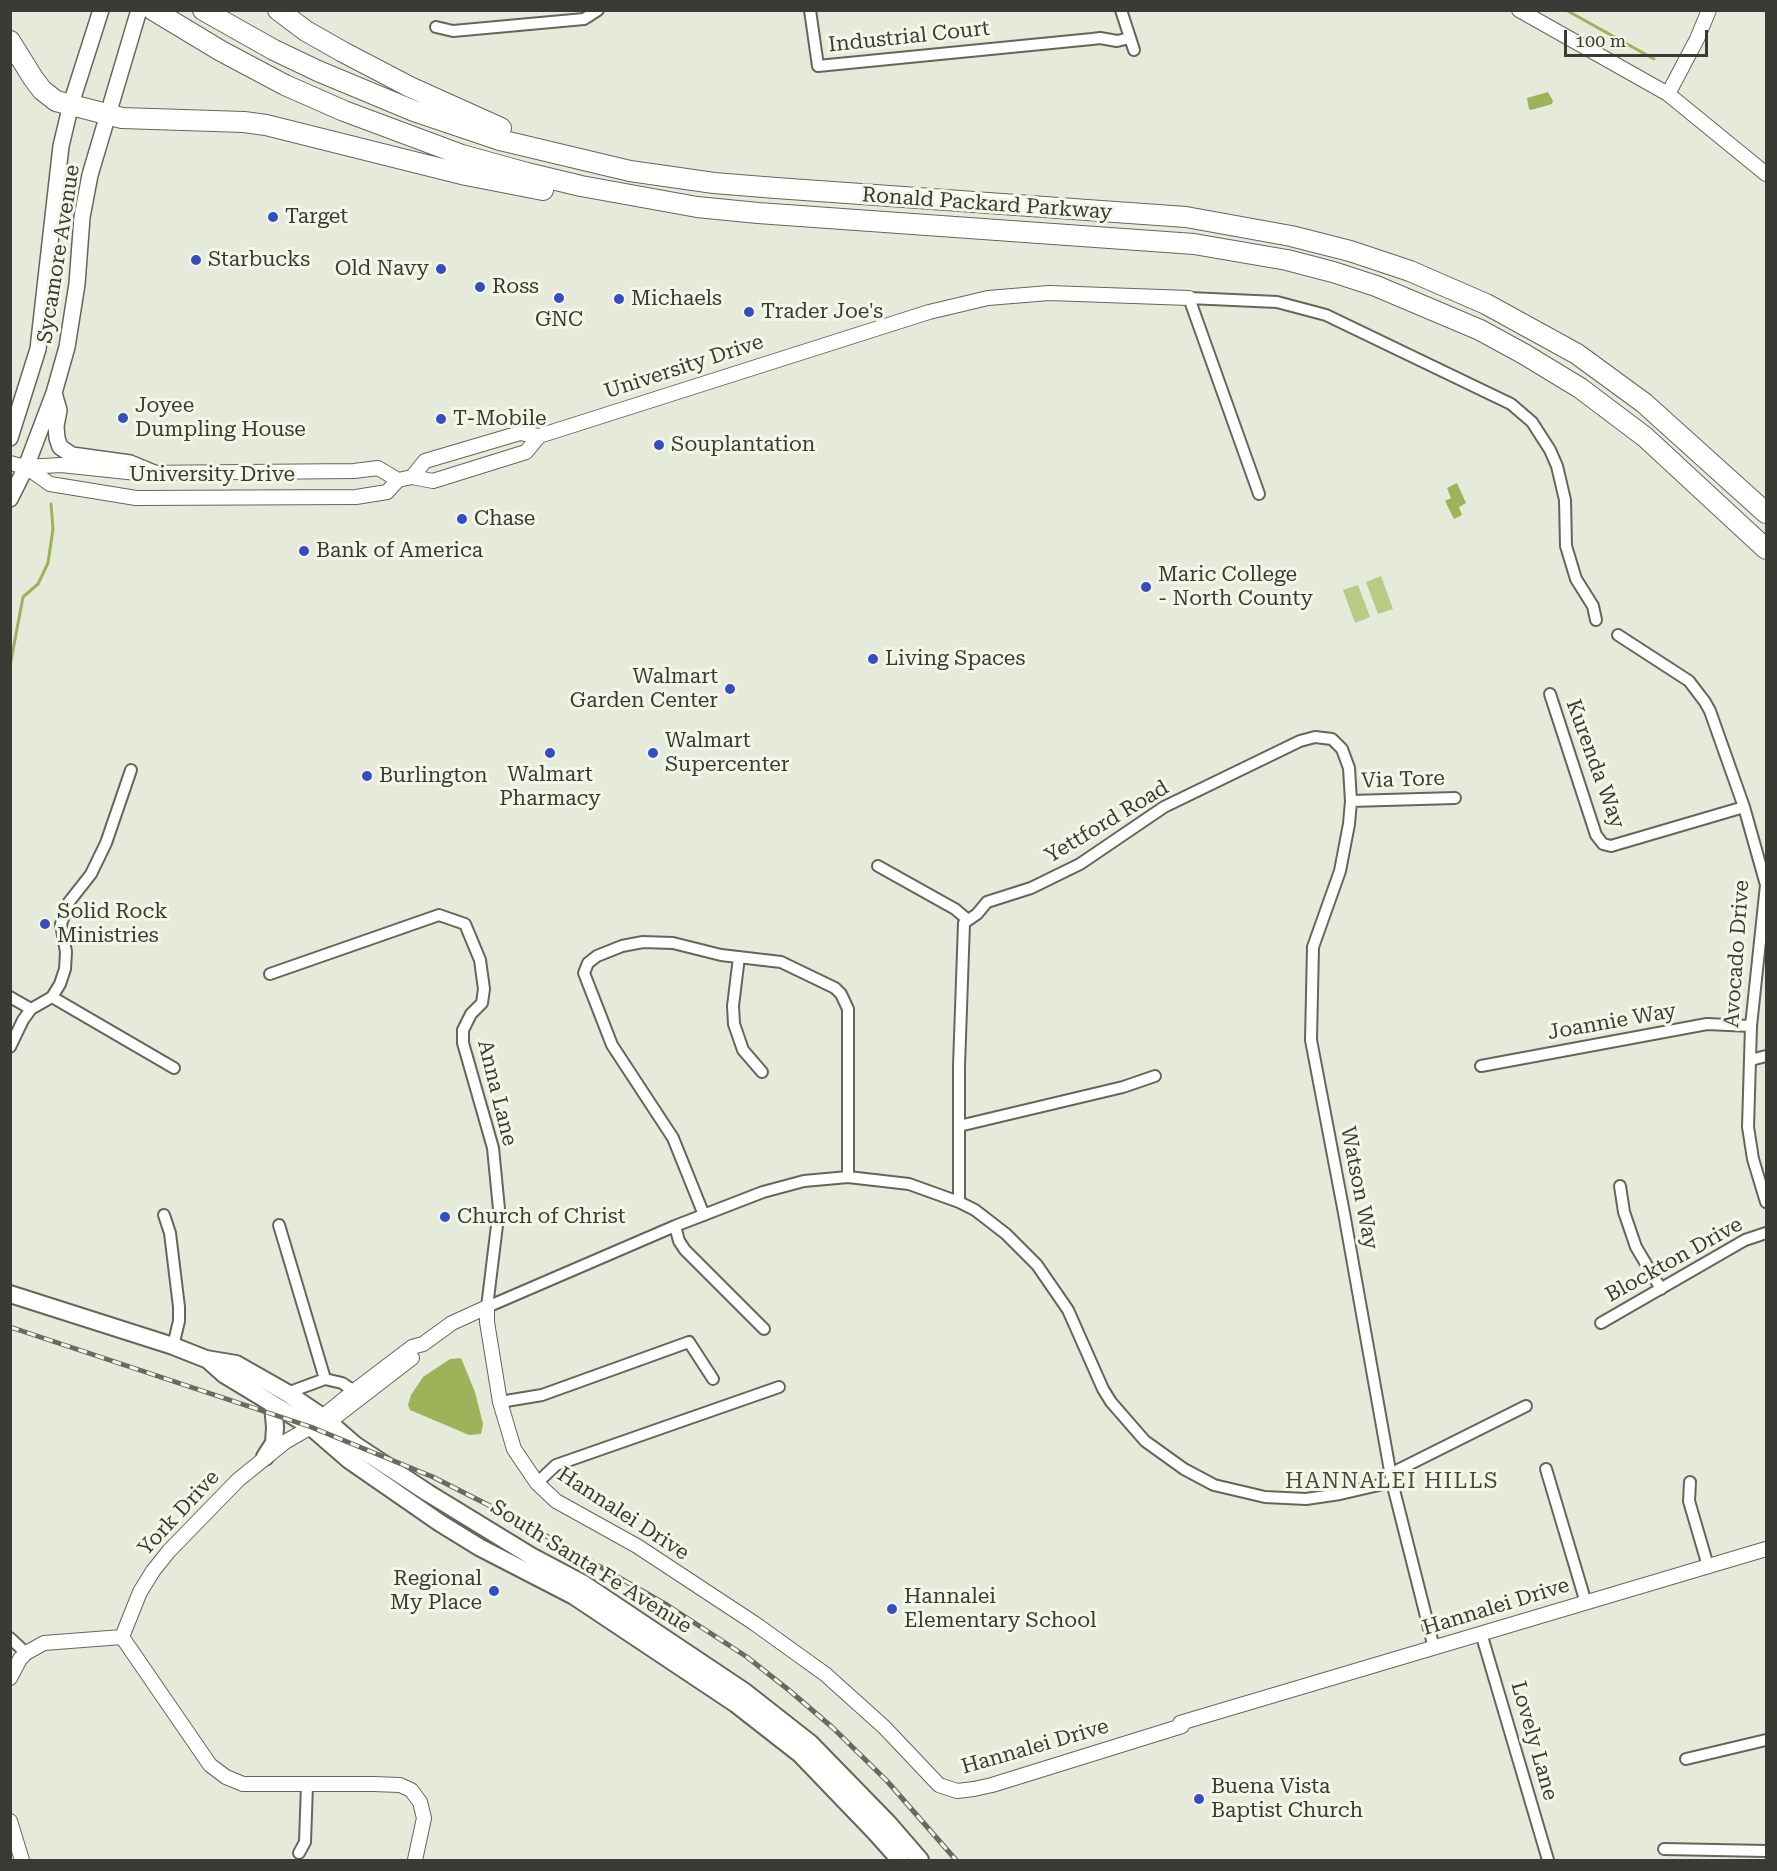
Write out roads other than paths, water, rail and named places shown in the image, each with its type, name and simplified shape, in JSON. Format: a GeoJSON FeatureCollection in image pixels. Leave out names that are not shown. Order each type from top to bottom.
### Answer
{"type":"FeatureCollection","features":[{"type":"Feature","properties":{"kind":"highway","name":"Ronald Packard Parkway"},"geometry":{"type":"LineString","coordinates":[[203,10],[274,50],[372,95],[471,131],[534,149],[630,171],[714,183],[1186,218],[1291,236],[1350,251],[1410,271],[1486,304],[1577,354],[1644,403],[1767,513]]}},
{"type":"Feature","properties":{"kind":"highway"},"geometry":{"type":"LineString","coordinates":[[278,10],[306,31],[343,52],[410,87],[503,129],[534,149]]}},
{"type":"Feature","properties":{"kind":"highway","name":"Ronald Packard Parkway"},"geometry":{"type":"LineString","coordinates":[[159,15],[285,85],[399,133],[462,155],[526,173],[676,203],[758,213],[1194,244],[1267,256],[1333,272],[1376,286],[1480,330],[1580,388],[1645,437],[1767,549]]}},
{"type":"Feature","properties":{"kind":"highway"},"geometry":{"type":"LineString","coordinates":[[10,41],[42,90],[56,101],[122,118],[266,124],[414,163],[520,186],[676,203]]}},
{"type":"Feature","properties":{"kind":"main road","name":"Sycamore Avenue"},"geometry":{"type":"LineString","coordinates":[[10,438],[38,349],[61,146],[71,104],[101,10]]}},
{"type":"Feature","properties":{"kind":"main road","name":"Sycamore Avenue"},"geometry":{"type":"LineString","coordinates":[[10,499],[26,467],[54,393],[67,347],[77,284],[86,194],[139,10]]}},
{"type":"Feature","properties":{"kind":"main road"},"geometry":{"type":"LineString","coordinates":[[54,393],[59,410],[56,426],[60,447],[72,455],[130,463],[154,473]]}},
{"type":"Feature","properties":{"kind":"main road","name":"South Santa Fe Avenue"},"geometry":{"type":"LineString","coordinates":[[10,1293],[206,1359],[236,1364],[287,1393],[421,1503],[456,1525],[499,1536],[582,1583],[783,1720],[841,1773],[920,1860]]}},
{"type":"Feature","properties":{"kind":"main road","name":"South Santa Fe Avenue"},"geometry":{"type":"LineString","coordinates":[[206,1359],[225,1375],[273,1405],[320,1422],[349,1460],[440,1523],[479,1547],[574,1596],[736,1704],[800,1754],[900,1860]]}},
{"type":"Feature","properties":{"kind":"main road"},"geometry":{"type":"LineString","coordinates":[[265,1457],[274,1443],[273,1405]]}},
{"type":"Feature","properties":{"kind":"street"},"geometry":{"type":"LineString","coordinates":[[436,27],[453,31],[584,19],[598,10]]}},
{"type":"Feature","properties":{"kind":"street","name":"Industrial Court"},"geometry":{"type":"LineString","coordinates":[[810,10],[818,66],[1100,38],[1117,41],[1130,38]]}},
{"type":"Feature","properties":{"kind":"street"},"geometry":{"type":"LineString","coordinates":[[1122,10],[1134,50]]}},
{"type":"Feature","properties":{"kind":"street"},"geometry":{"type":"LineString","coordinates":[[1518,10],[1668,94],[1767,174]]}},
{"type":"Feature","properties":{"kind":"street"},"geometry":{"type":"LineString","coordinates":[[1668,94],[1697,39],[1709,10]]}},
{"type":"Feature","properties":{"kind":"street","name":"University Drive"},"geometry":{"type":"LineString","coordinates":[[412,477],[425,460],[520,432],[539,436],[929,312],[988,298],[1049,293],[1277,302],[1326,315],[1511,404],[1532,422],[1550,450],[1557,466],[1565,500],[1566,546],[1576,579],[1593,606],[1596,620]]}},
{"type":"Feature","properties":{"kind":"street"},"geometry":{"type":"LineString","coordinates":[[1190,298],[1259,494]]}},
{"type":"Feature","properties":{"kind":"street","name":"University Drive"},"geometry":{"type":"LineString","coordinates":[[26,467],[50,484],[136,498],[356,497],[387,492],[398,480],[412,477],[433,482],[526,452],[539,436]]}},
{"type":"Feature","properties":{"kind":"street","name":"University Drive"},"geometry":{"type":"LineString","coordinates":[[10,463],[26,467],[62,465],[137,473],[354,471],[378,468],[398,480]]}},
{"type":"Feature","properties":{"kind":"street","name":"Avocado Drive"},"geometry":{"type":"LineString","coordinates":[[1618,635],[1689,681],[1710,711],[1744,807],[1766,885],[1751,1026],[1748,1127],[1754,1159],[1763,1180],[1767,1202]]}},
{"type":"Feature","properties":{"kind":"street","name":"Kurenda Way"},"geometry":{"type":"LineString","coordinates":[[1550,694],[1596,835],[1603,844],[1611,846],[1744,807]]}},
{"type":"Feature","properties":{"kind":"street","name":"Yettford Road"},"geometry":{"type":"LineString","coordinates":[[968,920],[987,902],[1031,888],[1086,861],[1164,807],[1300,741],[1315,737],[1332,739]]}},
{"type":"Feature","properties":{"kind":"street","name":"Watson Way"},"geometry":{"type":"LineString","coordinates":[[1332,739],[1342,749],[1349,768],[1351,801],[1340,871],[1313,946],[1311,1040],[1392,1482],[1434,1648]]}},
{"type":"Feature","properties":{"kind":"street"},"geometry":{"type":"LineString","coordinates":[[10,1047],[22,1020],[31,1009],[52,997],[60,984],[65,969],[66,952],[62,924],[69,902],[91,874],[106,843],[131,770]]}},
{"type":"Feature","properties":{"kind":"street","name":"Via Tore"},"geometry":{"type":"LineString","coordinates":[[1351,801],[1455,798]]}},
{"type":"Feature","properties":{"kind":"street"},"geometry":{"type":"LineString","coordinates":[[878,866],[955,909],[968,920],[964,922],[962,949],[959,1203]]}},
{"type":"Feature","properties":{"kind":"street","name":"Anna Lane"},"geometry":{"type":"LineString","coordinates":[[270,974],[438,915],[465,924],[480,960],[484,989],[482,1004],[471,1014],[463,1030],[463,1043],[493,1148],[498,1209],[487,1307]]}},
{"type":"Feature","properties":{"kind":"street"},"geometry":{"type":"LineString","coordinates":[[704,1215],[673,1138],[612,1045],[584,973],[588,963],[597,956],[622,946],[643,942],[673,943],[721,955],[781,962],[835,988],[841,994],[848,1010],[848,1177]]}},
{"type":"Feature","properties":{"kind":"street"},"geometry":{"type":"LineString","coordinates":[[739,957],[733,1006],[734,1024],[743,1050],[762,1072]]}},
{"type":"Feature","properties":{"kind":"street"},"geometry":{"type":"LineString","coordinates":[[10,997],[31,1009]]}},
{"type":"Feature","properties":{"kind":"street"},"geometry":{"type":"LineString","coordinates":[[52,997],[174,1068]]}},
{"type":"Feature","properties":{"kind":"street","name":"Joannie Way"},"geometry":{"type":"LineString","coordinates":[[1481,1066],[1707,1024],[1751,1026]]}},
{"type":"Feature","properties":{"kind":"street"},"geometry":{"type":"LineString","coordinates":[[1751,1060],[1767,1056]]}},
{"type":"Feature","properties":{"kind":"street"},"geometry":{"type":"LineString","coordinates":[[959,1126],[1155,1076]]}},
{"type":"Feature","properties":{"kind":"street"},"geometry":{"type":"LineString","coordinates":[[320,1422],[354,1391],[412,1347],[423,1344],[453,1323],[487,1307],[675,1226],[763,1192],[804,1181],[848,1177],[909,1184],[975,1210],[1006,1234],[1037,1265],[1068,1310],[1111,1402],[1145,1441],[1184,1469],[1214,1485],[1265,1497],[1306,1499],[1392,1482],[1398,1470],[1526,1406]]}},
{"type":"Feature","properties":{"kind":"street"},"geometry":{"type":"LineString","coordinates":[[1620,1186],[1624,1212],[1636,1247],[1661,1289]]}},
{"type":"Feature","properties":{"kind":"street"},"geometry":{"type":"LineString","coordinates":[[164,1215],[170,1233],[179,1306],[179,1322],[173,1346]]}},
{"type":"Feature","properties":{"kind":"street"},"geometry":{"type":"LineString","coordinates":[[279,1225],[325,1379]]}},
{"type":"Feature","properties":{"kind":"street"},"geometry":{"type":"LineString","coordinates":[[675,1226],[679,1241],[685,1250],[764,1329]]}},
{"type":"Feature","properties":{"kind":"street","name":"Blockton Drive"},"geometry":{"type":"LineString","coordinates":[[1601,1323],[1745,1240],[1767,1233]]}},
{"type":"Feature","properties":{"kind":"street","name":"Hannalei Drive"},"geometry":{"type":"LineString","coordinates":[[487,1307],[487,1322],[500,1402],[514,1449],[537,1483],[556,1501],[637,1546],[754,1623],[825,1674],[884,1727],[939,1785],[957,1791],[992,1785],[1182,1726],[1180,1723],[1767,1549]]}},
{"type":"Feature","properties":{"kind":"street"},"geometry":{"type":"LineString","coordinates":[[500,1402],[542,1395],[689,1342],[713,1379]]}},
{"type":"Feature","properties":{"kind":"street"},"geometry":{"type":"LineString","coordinates":[[320,1422],[417,1354],[423,1344]]}},
{"type":"Feature","properties":{"kind":"street"},"geometry":{"type":"LineString","coordinates":[[287,1393],[325,1379],[342,1383],[354,1391]]}},
{"type":"Feature","properties":{"kind":"street"},"geometry":{"type":"LineString","coordinates":[[537,1483],[556,1465],[779,1388]]}},
{"type":"Feature","properties":{"kind":"street","name":"York Drive"},"geometry":{"type":"LineString","coordinates":[[122,1637],[140,1592],[169,1551],[230,1488],[265,1457],[285,1442],[320,1422]]}},
{"type":"Feature","properties":{"kind":"street"},"geometry":{"type":"LineString","coordinates":[[1546,1469],[1586,1602]]}},
{"type":"Feature","properties":{"kind":"street"},"geometry":{"type":"LineString","coordinates":[[1690,1482],[1689,1501],[1708,1566]]}},
{"type":"Feature","properties":{"kind":"street","name":"Lovely Lane"},"geometry":{"type":"LineString","coordinates":[[1481,1633],[1548,1860]]}},
{"type":"Feature","properties":{"kind":"street"},"geometry":{"type":"LineString","coordinates":[[10,1678],[20,1659],[44,1643],[122,1637],[210,1764],[226,1777],[243,1784],[400,1785],[411,1790],[420,1802],[423,1818],[415,1860]]}},
{"type":"Feature","properties":{"kind":"street"},"geometry":{"type":"LineString","coordinates":[[10,1638],[26,1653]]}},
{"type":"Feature","properties":{"kind":"street"},"geometry":{"type":"LineString","coordinates":[[1686,1760],[1767,1740]]}},
{"type":"Feature","properties":{"kind":"street"},"geometry":{"type":"LineString","coordinates":[[299,1853],[305,1842],[307,1785]]}},
{"type":"Feature","properties":{"kind":"street"},"geometry":{"type":"LineString","coordinates":[[10,1821],[22,1860]]}},
{"type":"Feature","properties":{"kind":"street"},"geometry":{"type":"LineString","coordinates":[[1664,1849],[1767,1851]]}},
{"type":"Feature","properties":{"kind":"waterway"},"geometry":{"type":"LineString","coordinates":[[1566,10],[1654,59]]}},
{"type":"Feature","properties":{"kind":"waterway"},"geometry":{"type":"LineString","coordinates":[[10,666],[23,597],[38,584],[48,563],[53,529],[51,504]]}},
{"type":"Feature","properties":{"kind":"railway"},"geometry":{"type":"LineString","coordinates":[[10,1327],[311,1427],[433,1477],[518,1520],[667,1605],[747,1657],[833,1728],[887,1781],[956,1860]]}},
{"type":"Feature","properties":{"kind":"place","name":"Target"},"geometry":{"type":"Point","coordinates":[273,217]}},
{"type":"Feature","properties":{"kind":"place","name":"Starbucks"},"geometry":{"type":"Point","coordinates":[196,260]}},
{"type":"Feature","properties":{"kind":"place","name":"Old Navy"},"geometry":{"type":"Point","coordinates":[441,269]}},
{"type":"Feature","properties":{"kind":"place","name":"Ross"},"geometry":{"type":"Point","coordinates":[480,287]}},
{"type":"Feature","properties":{"kind":"place","name":"GNC"},"geometry":{"type":"Point","coordinates":[559,298]}},
{"type":"Feature","properties":{"kind":"place","name":"Michaels"},"geometry":{"type":"Point","coordinates":[619,299]}},
{"type":"Feature","properties":{"kind":"place","name":"Trader Joe's"},"geometry":{"type":"Point","coordinates":[749,312]}},
{"type":"Feature","properties":{"kind":"place","name":"Joyee Dumpling House"},"geometry":{"type":"Point","coordinates":[123,418]}},
{"type":"Feature","properties":{"kind":"place","name":"T-Mobile"},"geometry":{"type":"Point","coordinates":[441,419]}},
{"type":"Feature","properties":{"kind":"place","name":"Souplantation"},"geometry":{"type":"Point","coordinates":[659,445]}},
{"type":"Feature","properties":{"kind":"place","name":"Chase"},"geometry":{"type":"Point","coordinates":[462,519]}},
{"type":"Feature","properties":{"kind":"place","name":"Bank of America"},"geometry":{"type":"Point","coordinates":[304,551]}},
{"type":"Feature","properties":{"kind":"place","name":"Maric College - North County"},"geometry":{"type":"Point","coordinates":[1146,587]}},
{"type":"Feature","properties":{"kind":"place","name":"Living Spaces"},"geometry":{"type":"Point","coordinates":[873,659]}},
{"type":"Feature","properties":{"kind":"place","name":"Walmart Garden Center"},"geometry":{"type":"Point","coordinates":[730,689]}},
{"type":"Feature","properties":{"kind":"place","name":"Walmart Pharmacy"},"geometry":{"type":"Point","coordinates":[550,753]}},
{"type":"Feature","properties":{"kind":"place","name":"Walmart Supercenter"},"geometry":{"type":"Point","coordinates":[653,753]}},
{"type":"Feature","properties":{"kind":"place","name":"Burlington"},"geometry":{"type":"Point","coordinates":[367,776]}},
{"type":"Feature","properties":{"kind":"place","name":"Solid Rock Ministries"},"geometry":{"type":"Point","coordinates":[45,924]}},
{"type":"Feature","properties":{"kind":"place","name":"Church of Christ"},"geometry":{"type":"Point","coordinates":[445,1217]}},
{"type":"Feature","properties":{"kind":"place","name":"Regional My Place"},"geometry":{"type":"Point","coordinates":[494,1591]}},
{"type":"Feature","properties":{"kind":"place","name":"Hannalei Elementary School"},"geometry":{"type":"Point","coordinates":[892,1609]}},
{"type":"Feature","properties":{"kind":"place","name":"Buena Vista Baptist Church"},"geometry":{"type":"Point","coordinates":[1199,1799]}},
{"type":"Feature","properties":{"kind":"district","name":"HANNALEI HILLS"},"geometry":{"type":"Point","coordinates":[1392,1482]}}]}
